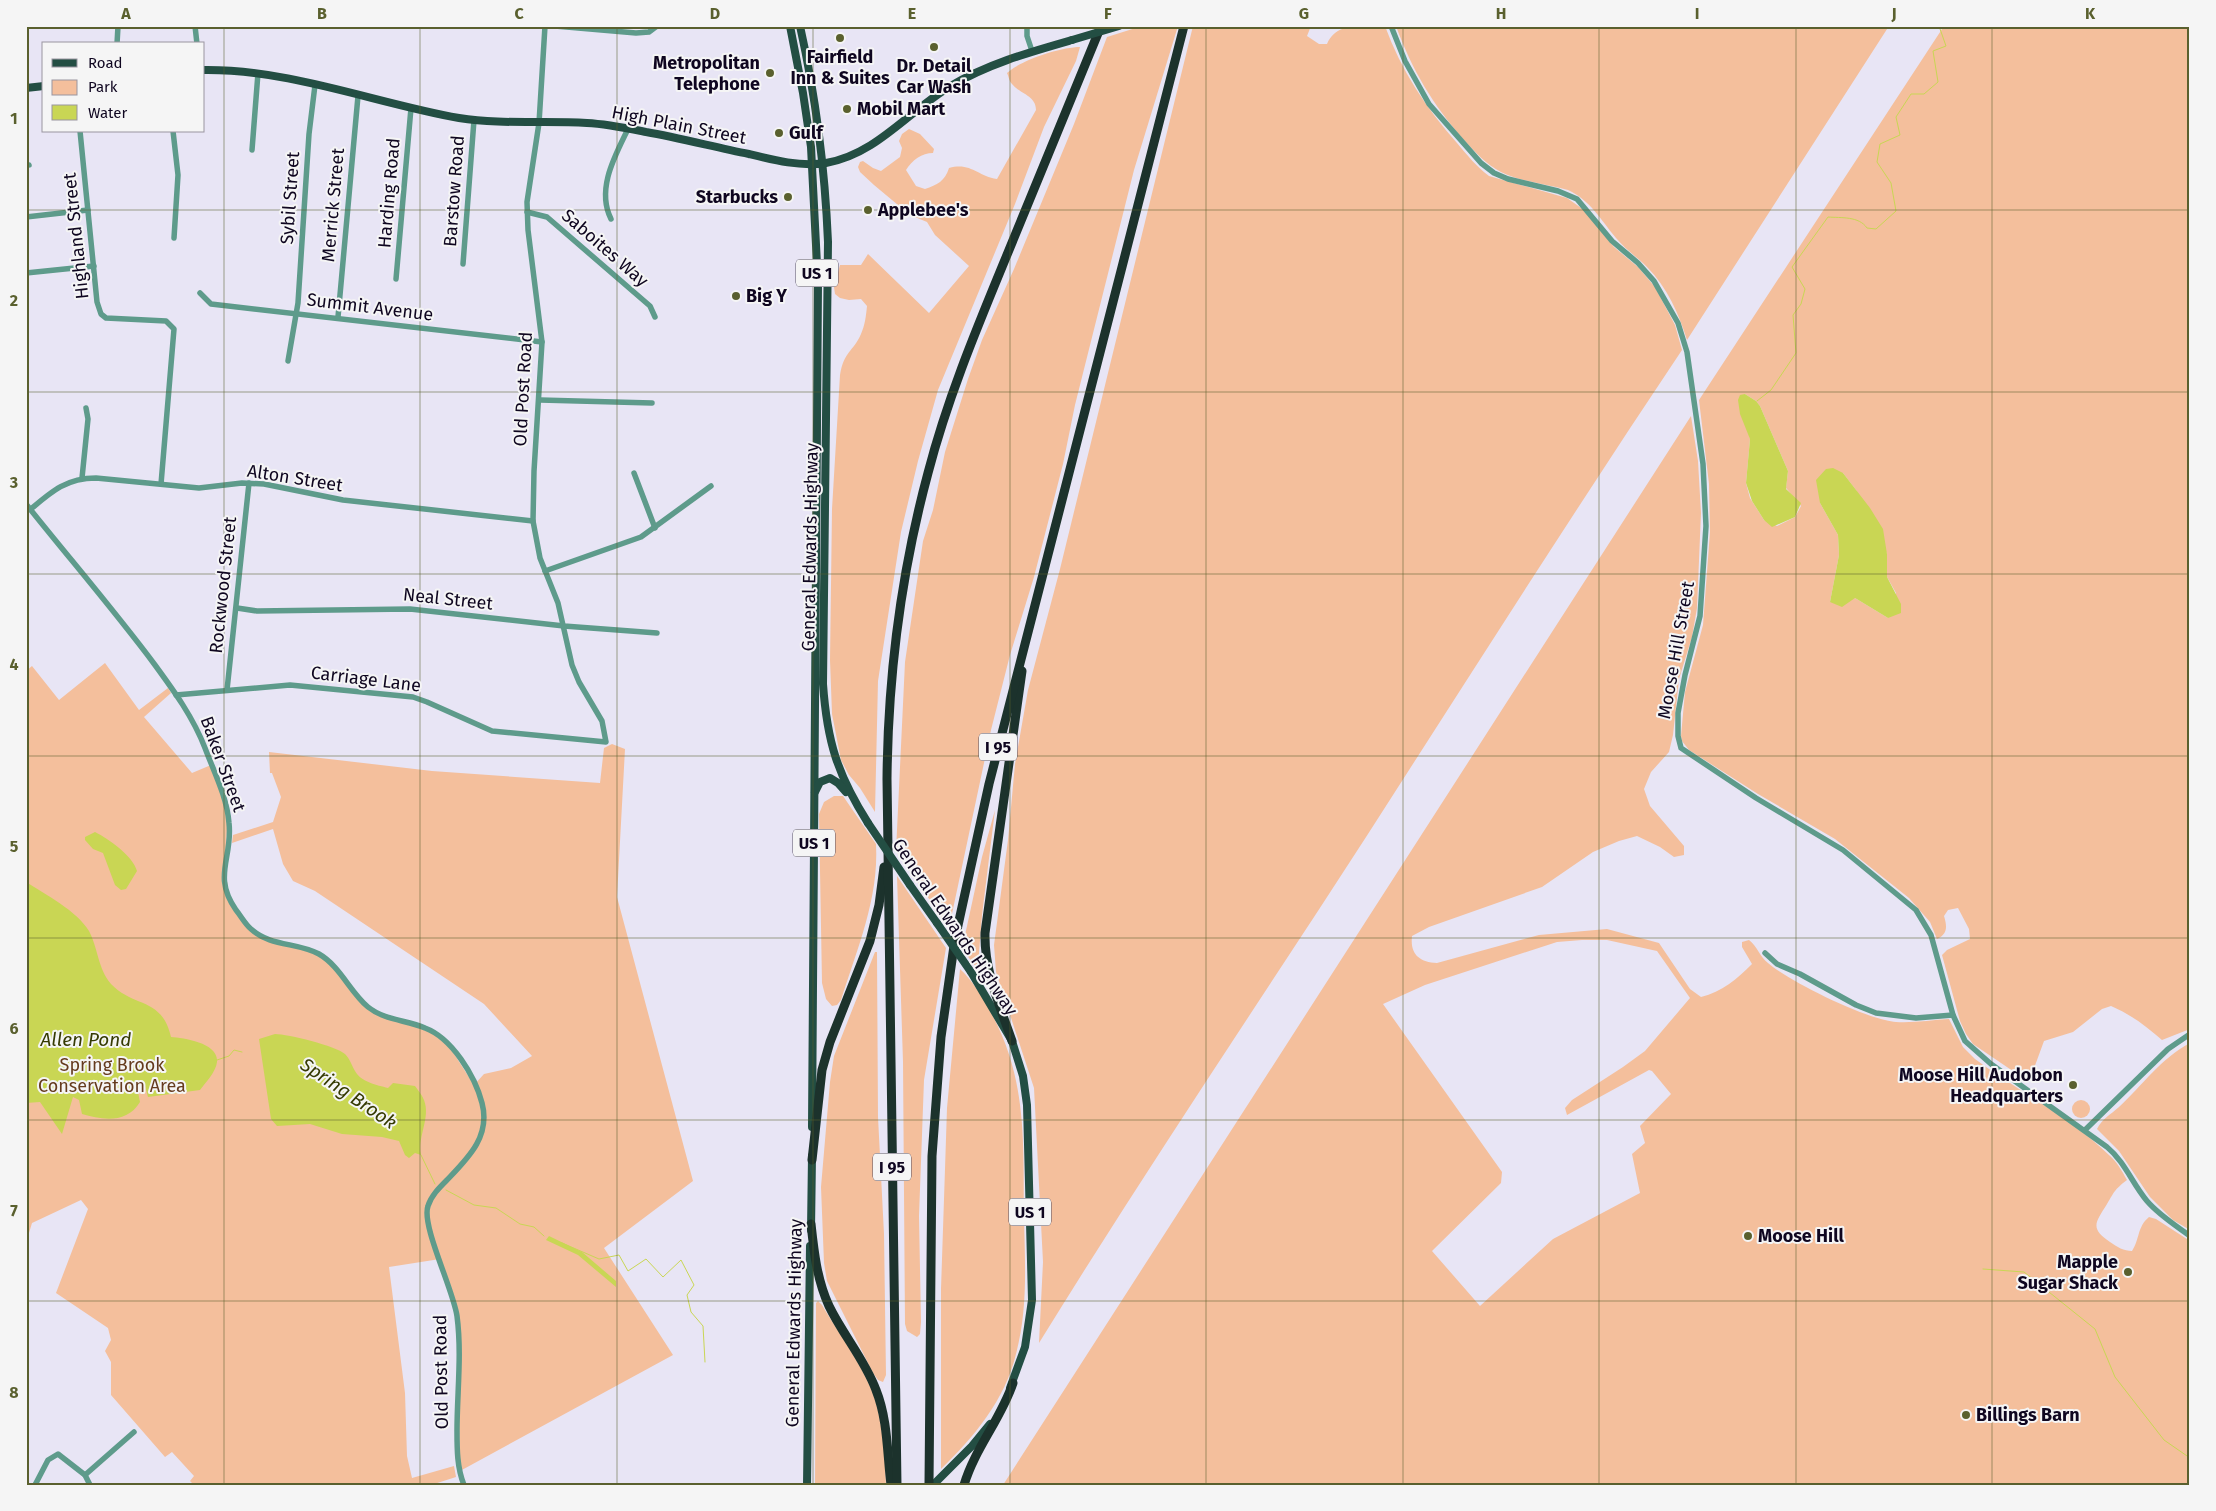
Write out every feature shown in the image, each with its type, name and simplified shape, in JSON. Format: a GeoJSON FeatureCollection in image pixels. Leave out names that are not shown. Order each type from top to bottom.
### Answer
{"type":"FeatureCollection","features":[{"type":"Feature","properties":{"kind":"highway","name":"I 95"},"geometry":{"type":"LineString","coordinates":[[897,1485],[887,759],[894,659],[906,569],[928,473],[968,350],[1101,26]]}},
{"type":"Feature","properties":{"kind":"highway","name":"I 95"},"geometry":{"type":"LineString","coordinates":[[931,1485],[931,1175],[941,1037],[954,946],[967,879],[1025,642],[1184,26]]}},
{"type":"Feature","properties":{"kind":"highway"},"geometry":{"type":"LineString","coordinates":[[1012,1041],[989,974],[985,933],[1020,691],[1025,642]]}},
{"type":"Feature","properties":{"kind":"highway"},"geometry":{"type":"LineString","coordinates":[[812,1160],[822,1070],[829,1046],[872,936],[888,849]]}},
{"type":"Feature","properties":{"kind":"highway"},"geometry":{"type":"LineString","coordinates":[[811,1224],[816,1266],[824,1295],[869,1374],[878,1396],[885,1430],[891,1485]]}},
{"type":"Feature","properties":{"kind":"highway"},"geometry":{"type":"LineString","coordinates":[[964,1485],[972,1462],[1001,1414],[1013,1383]]}},
{"type":"Feature","properties":{"kind":"main road","name":"US 1"},"geometry":{"type":"LineString","coordinates":[[790,26],[803,93],[812,164]]}},
{"type":"Feature","properties":{"kind":"main road","name":"US 1"},"geometry":{"type":"LineString","coordinates":[[800,26],[813,90],[823,163]]}},
{"type":"Feature","properties":{"kind":"main road","name":"High Plain Street"},"geometry":{"type":"LineString","coordinates":[[205,70],[258,73],[411,108],[474,120],[587,123],[628,129],[759,157],[812,164],[845,158],[863,150],[935,97],[968,76],[1032,51],[1119,26]]}},
{"type":"Feature","properties":{"kind":"main road"},"geometry":{"type":"LineString","coordinates":[[26,88],[42,86]]}},
{"type":"Feature","properties":{"kind":"main road","name":"General Edwards Highway"},"geometry":{"type":"LineString","coordinates":[[823,163],[828,242],[823,675],[826,721],[837,766],[858,808],[970,972],[1012,1041],[1023,1076],[1027,1105],[1032,1282],[1027,1338],[1013,1383],[990,1423],[953,1465],[931,1485]]}},
{"type":"Feature","properties":{"kind":"main road","name":"General Edwards Highway"},"geometry":{"type":"LineString","coordinates":[[807,1485],[812,1160],[818,284],[812,164]]}},
{"type":"Feature","properties":{"kind":"main road"},"geometry":{"type":"LineString","coordinates":[[814,798],[820,782],[832,779],[840,784],[858,808]]}},
{"type":"Feature","properties":{"kind":"street"},"geometry":{"type":"LineString","coordinates":[[117,42],[118,26]]}},
{"type":"Feature","properties":{"kind":"street"},"geometry":{"type":"LineString","coordinates":[[195,26],[197,42]]}},
{"type":"Feature","properties":{"kind":"street","name":"Old Post Road"},"geometry":{"type":"LineString","coordinates":[[545,26],[539,123],[527,212],[542,342],[540,400],[533,482],[534,521],[537,545],[564,626],[575,673],[602,720],[606,742]]}},
{"type":"Feature","properties":{"kind":"street"},"geometry":{"type":"LineString","coordinates":[[555,26],[636,33],[649,32],[657,26]]}},
{"type":"Feature","properties":{"kind":"street"},"geometry":{"type":"LineString","coordinates":[[1027,26],[1027,36],[1032,51]]}},
{"type":"Feature","properties":{"kind":"street","name":"Moose Hill Street"},"geometry":{"type":"LineString","coordinates":[[1391,26],[1402,54],[1428,104],[1481,163],[1494,173],[1508,179],[1558,191],[1577,199],[1612,241],[1638,263],[1654,281],[1678,323],[1687,352],[1703,464],[1706,537],[1699,624],[1687,666],[1678,710],[1680,747],[1686,753],[1756,798],[1846,852],[1916,910],[1931,935],[1954,1015],[1961,1034],[1970,1046],[1991,1064],[2086,1130],[2119,1158],[2153,1208],[2190,1236]]}},
{"type":"Feature","properties":{"kind":"street"},"geometry":{"type":"LineString","coordinates":[[252,150],[258,73]]}},
{"type":"Feature","properties":{"kind":"street","name":"Sybil Street"},"geometry":{"type":"LineString","coordinates":[[288,361],[296,313],[309,134],[315,85]]}},
{"type":"Feature","properties":{"kind":"street","name":"Merrick Street"},"geometry":{"type":"LineString","coordinates":[[338,317],[358,96]]}},
{"type":"Feature","properties":{"kind":"street","name":"Harding Road"},"geometry":{"type":"LineString","coordinates":[[396,280],[411,108]]}},
{"type":"Feature","properties":{"kind":"street","name":"Barstow Road"},"geometry":{"type":"LineString","coordinates":[[463,264],[474,120]]}},
{"type":"Feature","properties":{"kind":"street"},"geometry":{"type":"LineString","coordinates":[[611,218],[605,208],[604,193],[610,169],[628,129]]}},
{"type":"Feature","properties":{"kind":"street","name":"Highland Street"},"geometry":{"type":"LineString","coordinates":[[80,132],[97,305],[104,318],[166,321],[174,329],[161,484]]}},
{"type":"Feature","properties":{"kind":"street"},"geometry":{"type":"LineString","coordinates":[[173,132],[178,175],[174,238]]}},
{"type":"Feature","properties":{"kind":"street"},"geometry":{"type":"LineString","coordinates":[[26,217],[88,210]]}},
{"type":"Feature","properties":{"kind":"street","name":"Saboites Way"},"geometry":{"type":"LineString","coordinates":[[527,212],[542,215],[554,223],[650,306],[654,317]]}},
{"type":"Feature","properties":{"kind":"street"},"geometry":{"type":"LineString","coordinates":[[26,273],[94,266]]}},
{"type":"Feature","properties":{"kind":"street","name":"Summit Avenue"},"geometry":{"type":"LineString","coordinates":[[200,293],[211,304],[338,317],[542,342]]}},
{"type":"Feature","properties":{"kind":"street"},"geometry":{"type":"LineString","coordinates":[[540,400],[652,403]]}},
{"type":"Feature","properties":{"kind":"street"},"geometry":{"type":"LineString","coordinates":[[82,478],[88,419],[86,408]]}},
{"type":"Feature","properties":{"kind":"street"},"geometry":{"type":"LineString","coordinates":[[634,474],[655,528]]}},
{"type":"Feature","properties":{"kind":"street","name":"Alton Street"},"geometry":{"type":"LineString","coordinates":[[31,509],[63,484],[82,478],[199,488],[249,483],[264,484],[343,500],[534,521]]}},
{"type":"Feature","properties":{"kind":"street","name":"Rockwood Street"},"geometry":{"type":"LineString","coordinates":[[227,690],[249,483]]}},
{"type":"Feature","properties":{"kind":"street"},"geometry":{"type":"LineString","coordinates":[[545,571],[641,537],[711,486]]}},
{"type":"Feature","properties":{"kind":"street","name":"Baker Street"},"geometry":{"type":"LineString","coordinates":[[26,504],[138,642],[176,695],[200,735],[226,804],[230,831],[224,888],[229,900],[247,924],[251,929],[271,941],[319,954],[332,964],[357,995],[373,1010],[433,1031],[450,1046],[469,1076]]}},
{"type":"Feature","properties":{"kind":"street","name":"Neal Street"},"geometry":{"type":"LineString","coordinates":[[237,608],[257,611],[410,608],[564,626],[657,633]]}},
{"type":"Feature","properties":{"kind":"street","name":"Carriage Lane"},"geometry":{"type":"LineString","coordinates":[[176,695],[290,685],[413,697],[492,731],[606,742]]}},
{"type":"Feature","properties":{"kind":"street"},"geometry":{"type":"LineString","coordinates":[[1765,953],[1777,964],[1800,974],[1866,1010],[1907,1017],[1954,1015]]}},
{"type":"Feature","properties":{"kind":"street"},"geometry":{"type":"LineString","coordinates":[[2086,1130],[2166,1051],[2190,1034]]}},
{"type":"Feature","properties":{"kind":"street","name":"Old Post Road"},"geometry":{"type":"LineString","coordinates":[[464,1485],[457,1449],[459,1343],[456,1316],[450,1290],[426,1216],[431,1198],[468,1158],[481,1137],[483,1108],[469,1076]]}},
{"type":"Feature","properties":{"kind":"street"},"geometry":{"type":"LineString","coordinates":[[85,1474],[134,1432]]}},
{"type":"Feature","properties":{"kind":"street"},"geometry":{"type":"LineString","coordinates":[[34,1485],[48,1460],[58,1454],[85,1474],[90,1485]]}},
{"type":"Feature","properties":{"kind":"green space"},"geometry":{"type":"Polygon","coordinates":[[[1142,26],[1178,26],[1134,170],[1075,405],[1063,464],[1034,577],[1010,655],[991,730],[949,928],[896,851],[905,662],[923,541],[933,510],[945,452],[982,340],[1014,269],[1074,124],[1107,37],[1142,26]]]}},
{"type":"Feature","properties":{"kind":"green space"},"geometry":{"type":"Polygon","coordinates":[[[1193,26],[1311,26],[1307,36],[1319,44],[1327,44],[1337,31],[1344,28],[1352,26],[1385,26],[1391,42],[1415,88],[1472,161],[1489,176],[1567,198],[1584,210],[1614,247],[1638,267],[1655,287],[1675,325],[1682,350],[1161,1151],[1039,1343],[1043,1262],[1034,1088],[996,972],[994,945],[1008,840],[1015,764],[1028,690],[1060,569],[1193,26]]]}},
{"type":"Feature","properties":{"kind":"green space"},"geometry":{"type":"Polygon","coordinates":[[[1396,26],[1889,26],[1687,340],[1676,311],[1661,283],[1620,242],[1583,199],[1568,190],[1526,181],[1501,172],[1486,162],[1468,145],[1443,114],[1424,86],[1396,26]]]}},
{"type":"Feature","properties":{"kind":"green space"},"geometry":{"type":"Polygon","coordinates":[[[1944,26],[2190,26],[2190,1029],[2162,1040],[2138,1021],[2111,1006],[2102,1009],[2073,1032],[2044,1041],[2029,1082],[1973,1044],[1960,1021],[1942,955],[1947,950],[1970,939],[1969,929],[1958,908],[1948,910],[1944,916],[1945,932],[1937,939],[1930,922],[1909,898],[1835,839],[1758,794],[1689,750],[1682,741],[1681,736],[1685,692],[1703,625],[1710,532],[1709,484],[1699,400],[1944,26]],[[1745,394],[1750,439],[1746,483],[1750,498],[1764,520],[1777,526],[1795,517],[1801,506],[1786,488],[1788,471],[1760,406],[1745,394]],[[1843,473],[1820,503],[1838,535],[1839,555],[1830,602],[1855,598],[1888,618],[1896,593],[1887,577],[1887,554],[1856,490],[1843,473]]]}},
{"type":"Feature","properties":{"kind":"green space"},"geometry":{"type":"Polygon","coordinates":[[[1080,47],[1076,61],[1044,127],[1015,204],[938,390],[918,461],[901,532],[878,681],[875,812],[860,788],[849,775],[841,760],[832,714],[830,660],[832,509],[840,375],[846,356],[862,331],[867,306],[861,299],[849,300],[840,298],[835,294],[834,287],[840,265],[861,265],[868,254],[929,313],[969,266],[935,235],[927,222],[910,215],[874,185],[860,172],[858,167],[860,162],[863,161],[881,171],[900,157],[902,148],[899,141],[902,134],[909,129],[920,134],[934,149],[933,153],[925,154],[914,160],[906,170],[916,186],[925,189],[933,186],[943,179],[949,168],[957,167],[969,168],[997,179],[1036,110],[1031,98],[1012,84],[1007,73],[1022,63],[1042,55],[1063,49],[1080,47]]]}},
{"type":"Feature","properties":{"kind":"green space"},"geometry":{"type":"Polygon","coordinates":[[[1691,416],[1698,461],[1701,513],[1697,608],[1692,637],[1679,679],[1673,735],[1669,752],[1651,772],[1644,789],[1650,806],[1684,846],[1684,855],[1674,857],[1660,847],[1637,836],[1619,841],[1593,852],[1542,887],[1429,927],[1412,936],[1414,952],[1425,961],[1437,963],[1539,935],[1607,929],[1659,943],[1690,989],[1701,997],[1716,992],[1729,984],[1752,964],[1742,947],[1742,942],[1749,940],[1765,961],[1793,980],[1867,1015],[1896,1022],[1949,1019],[1963,1047],[1975,1059],[2078,1129],[2109,1155],[2119,1167],[2127,1180],[2115,1191],[2096,1224],[2099,1233],[2103,1237],[2121,1248],[2132,1251],[2142,1225],[2149,1217],[2156,1219],[2190,1241],[2190,1485],[1003,1485],[1691,416]],[[1607,940],[1557,942],[1425,985],[1383,1004],[1502,1172],[1501,1183],[1432,1251],[1480,1306],[1553,1239],[1640,1193],[1632,1154],[1645,1143],[1640,1126],[1671,1094],[1652,1071],[1649,1070],[1567,1115],[1565,1108],[1572,1100],[1645,1051],[1690,998],[1657,951],[1607,940]]]}},
{"type":"Feature","properties":{"kind":"green space","name":"Spring Brook Conservation Area"},"geometry":{"type":"Polygon","coordinates":[[[105,663],[139,710],[168,688],[171,693],[144,717],[192,773],[211,765],[228,814],[225,862],[229,900],[258,934],[319,954],[373,1010],[424,1027],[449,1046],[474,1085],[484,1074],[511,1068],[532,1056],[484,1004],[315,891],[293,881],[283,864],[273,829],[232,843],[233,835],[273,822],[281,797],[272,773],[270,773],[269,752],[432,771],[600,783],[604,748],[612,744],[625,749],[617,897],[693,1181],[604,1248],[673,1355],[460,1471],[457,1316],[440,1259],[389,1267],[405,1393],[407,1456],[412,1478],[454,1466],[456,1477],[431,1485],[194,1485],[190,1481],[194,1476],[172,1452],[165,1457],[111,1395],[111,1362],[105,1351],[111,1340],[108,1328],[56,1293],[88,1209],[81,1200],[32,1223],[26,1243],[26,671],[32,666],[59,700],[105,663]]]}},
{"type":"Feature","properties":{"kind":"green space"},"geometry":{"type":"Polygon","coordinates":[[[834,796],[843,796],[876,844],[876,864],[866,924],[841,1000],[837,1005],[832,1006],[826,999],[822,983],[819,814],[824,802],[834,796]]]}},
{"type":"Feature","properties":{"kind":"green space"},"geometry":{"type":"Polygon","coordinates":[[[995,810],[982,915],[979,953],[982,969],[979,971],[962,949],[982,857],[995,810]]]}},
{"type":"Feature","properties":{"kind":"green space"},"geometry":{"type":"Polygon","coordinates":[[[897,876],[946,948],[924,1080],[919,1216],[921,1322],[920,1334],[917,1337],[907,1331],[905,1324],[903,1062],[897,876]]]}},
{"type":"Feature","properties":{"kind":"green space"},"geometry":{"type":"Polygon","coordinates":[[[875,952],[877,952],[878,1117],[884,1234],[886,1375],[883,1382],[878,1380],[873,1373],[827,1281],[824,1263],[821,1187],[834,1056],[875,952]]]}},
{"type":"Feature","properties":{"kind":"green space"},"geometry":{"type":"Polygon","coordinates":[[[960,969],[979,993],[1002,1035],[1017,1085],[1023,1137],[1025,1286],[1020,1337],[1011,1371],[1004,1387],[987,1417],[941,1469],[941,1289],[947,1108],[960,969]]]}},
{"type":"Feature","properties":{"kind":"green space"},"geometry":{"type":"Polygon","coordinates":[[[2190,1043],[2190,1230],[2173,1220],[2150,1197],[2119,1151],[2097,1129],[2161,1064],[2190,1043]]]}},
{"type":"Feature","properties":{"kind":"green space"},"geometry":{"type":"Polygon","coordinates":[[[2081,1100],[2087,1103],[2090,1109],[2087,1115],[2081,1118],[2075,1115],[2072,1109],[2075,1103],[2081,1100]]]}},
{"type":"Feature","properties":{"kind":"green space"},"geometry":{"type":"Polygon","coordinates":[[[818,1301],[857,1361],[874,1396],[884,1451],[886,1485],[815,1485],[816,1303],[818,1301]]]}},
{"type":"Feature","properties":{"kind":"water"},"geometry":{"type":"Polygon","coordinates":[[[1745,394],[1760,406],[1788,471],[1786,489],[1801,503],[1795,517],[1772,527],[1764,520],[1752,501],[1746,483],[1750,439],[1740,414],[1738,400],[1740,395],[1745,394]]]}},
{"type":"Feature","properties":{"kind":"water"},"geometry":{"type":"Polygon","coordinates":[[[1833,468],[1843,473],[1870,508],[1883,529],[1887,554],[1887,577],[1901,604],[1901,613],[1888,618],[1855,598],[1842,607],[1830,602],[1839,555],[1838,535],[1820,503],[1816,480],[1826,469],[1833,468]]]}},
{"type":"Feature","properties":{"kind":"water"},"geometry":{"type":"Polygon","coordinates":[[[95,832],[120,849],[135,865],[137,871],[126,889],[121,890],[115,885],[103,853],[93,849],[85,840],[85,837],[95,832]]]}},
{"type":"Feature","properties":{"kind":"water","name":"Allen Pond"},"geometry":{"type":"Polygon","coordinates":[[[26,882],[60,904],[84,924],[92,938],[103,972],[111,984],[120,992],[146,1004],[161,1015],[167,1024],[171,1037],[200,1043],[212,1050],[216,1056],[216,1066],[200,1090],[148,1097],[145,1086],[138,1085],[140,1102],[135,1109],[121,1117],[106,1119],[82,1114],[79,1100],[73,1097],[62,1134],[40,1102],[26,1103],[26,882]]]}},
{"type":"Feature","properties":{"kind":"water"},"geometry":{"type":"Polygon","coordinates":[[[275,1034],[312,1041],[340,1051],[350,1060],[358,1075],[370,1082],[388,1088],[393,1083],[415,1086],[423,1098],[426,1107],[420,1148],[421,1155],[415,1153],[409,1158],[405,1155],[399,1141],[382,1137],[342,1134],[310,1124],[277,1126],[271,1119],[259,1039],[275,1034]]]}},
{"type":"Feature","properties":{"kind":"water"},"geometry":{"type":"Polygon","coordinates":[[[549,1236],[582,1252],[616,1281],[616,1287],[578,1255],[546,1240],[549,1236]]]}},
{"type":"Feature","properties":{"kind":"waterway"},"geometry":{"type":"LineString","coordinates":[[1757,401],[1771,390],[1796,353],[1793,315],[1801,304],[1805,289],[1792,267],[1828,217],[1855,220],[1864,224],[1867,228],[1876,229],[1896,211],[1891,183],[1877,162],[1880,144],[1900,135],[1896,117],[1911,94],[1924,94],[1938,82],[1933,51],[1946,46],[1939,26]]}},
{"type":"Feature","properties":{"kind":"waterway","name":"Spring Brook"},"geometry":{"type":"LineString","coordinates":[[217,1060],[229,1056],[234,1050],[242,1052]]}},
{"type":"Feature","properties":{"kind":"waterway","name":"Spring Brook"},"geometry":{"type":"LineString","coordinates":[[421,1155],[435,1184]]}},
{"type":"Feature","properties":{"kind":"waterway","name":"Spring Brook"},"geometry":{"type":"LineString","coordinates":[[446,1190],[474,1205],[496,1208],[520,1224],[534,1227],[544,1236]]}},
{"type":"Feature","properties":{"kind":"waterway","name":"Spring Brook"},"geometry":{"type":"LineString","coordinates":[[562,1243],[599,1259],[619,1255],[628,1271],[646,1259],[663,1277],[681,1260],[694,1285],[687,1295],[691,1312],[703,1326],[705,1362]]}},
{"type":"Feature","properties":{"kind":"waterway"},"geometry":{"type":"LineString","coordinates":[[1983,1269],[2024,1272],[2095,1329],[2115,1377],[2164,1440],[2190,1458]]}},
{"type":"Feature","properties":{"kind":"place","name":"Fairfield Inn & Suites"},"geometry":{"type":"Point","coordinates":[840,38]}},
{"type":"Feature","properties":{"kind":"place","name":"Dr. Detail Car Wash"},"geometry":{"type":"Point","coordinates":[934,47]}},
{"type":"Feature","properties":{"kind":"place","name":"Metropolitan Telephone"},"geometry":{"type":"Point","coordinates":[770,73]}},
{"type":"Feature","properties":{"kind":"place","name":"Mobil Mart"},"geometry":{"type":"Point","coordinates":[847,109]}},
{"type":"Feature","properties":{"kind":"place","name":"Gulf"},"geometry":{"type":"Point","coordinates":[779,133]}},
{"type":"Feature","properties":{"kind":"place","name":"Starbucks"},"geometry":{"type":"Point","coordinates":[788,197]}},
{"type":"Feature","properties":{"kind":"place","name":"Applebee's"},"geometry":{"type":"Point","coordinates":[868,210]}},
{"type":"Feature","properties":{"kind":"place","name":"Big Y"},"geometry":{"type":"Point","coordinates":[736,296]}},
{"type":"Feature","properties":{"kind":"place","name":"Moose Hill Audobon Headquarters"},"geometry":{"type":"Point","coordinates":[2073,1085]}},
{"type":"Feature","properties":{"kind":"place","name":"Moose Hill"},"geometry":{"type":"Point","coordinates":[1748,1236]}},
{"type":"Feature","properties":{"kind":"place","name":"Mapple Sugar Shack"},"geometry":{"type":"Point","coordinates":[2128,1272]}},
{"type":"Feature","properties":{"kind":"place","name":"Billings Barn"},"geometry":{"type":"Point","coordinates":[1966,1415]}}]}
